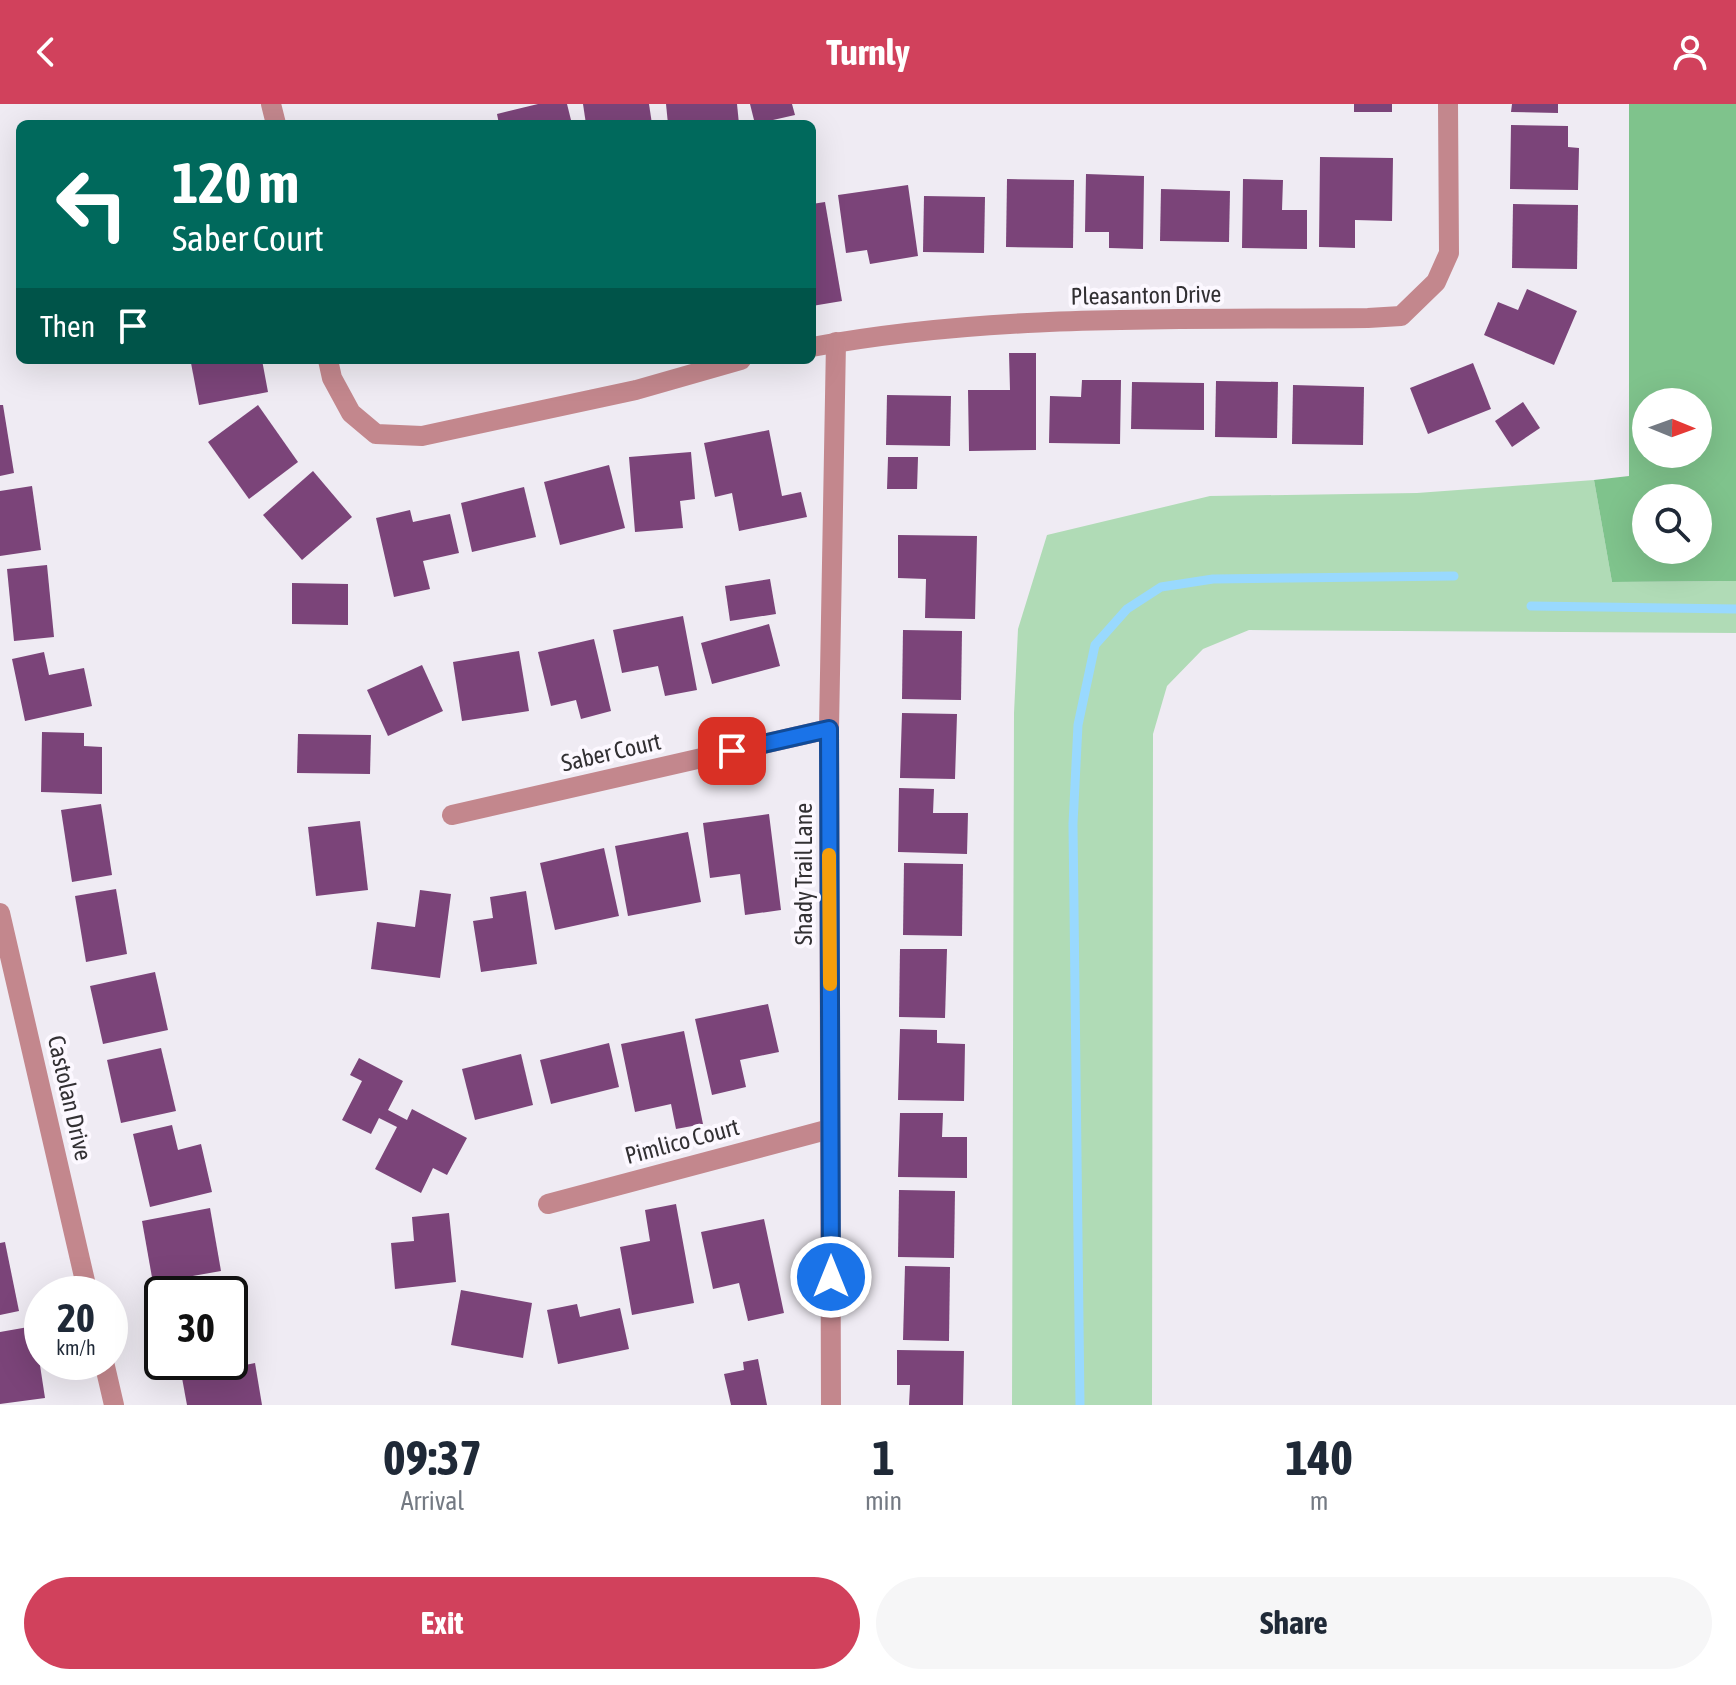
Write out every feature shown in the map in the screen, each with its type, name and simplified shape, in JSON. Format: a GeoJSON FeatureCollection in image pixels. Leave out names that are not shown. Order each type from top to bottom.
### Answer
{"type":"FeatureCollection","features":[{"type":"Feature","properties":{"kind":"street","name":"Pleasanton Drive"},"geometry":{"type":"LineString","coordinates":[[816,346],[982,325],[1101,320],[1401,316],[1436,282],[1449,253],[1448,104]]}},
{"type":"Feature","properties":{"kind":"street","name":"Shady Trail Lane"},"geometry":{"type":"LineString","coordinates":[[831,1405],[829,729],[836,342]]}},
{"type":"Feature","properties":{"kind":"street"},"geometry":{"type":"LineString","coordinates":[[329,364],[332,378],[351,413],[376,434],[422,436],[636,390],[727,364]]}},
{"type":"Feature","properties":{"kind":"street","name":"Saber Court"},"geometry":{"type":"LineString","coordinates":[[452,815],[829,729]]}},
{"type":"Feature","properties":{"kind":"street","name":"Castolan Drive"},"geometry":{"type":"LineString","coordinates":[[0,913],[84,1276]]}},
{"type":"Feature","properties":{"kind":"street","name":"Pimlico Court"},"geometry":{"type":"LineString","coordinates":[[548,1204],[830,1129]]}},
{"type":"Feature","properties":{"kind":"street"},"geometry":{"type":"LineString","coordinates":[[108,1380],[114,1405]]}},
{"type":"Feature","properties":{"kind":"green space"},"geometry":{"type":"Polygon","coordinates":[[[1629,104],[1736,104],[1736,581],[1612,582],[1594,480],[1629,476],[1629,104]]]}},
{"type":"Feature","properties":{"kind":"green space"},"geometry":{"type":"Polygon","coordinates":[[[1594,480],[1612,582],[1736,581],[1736,633],[1249,630],[1203,649],[1167,686],[1153,734],[1152,1405],[1012,1405],[1014,713],[1018,629],[1047,535],[1210,496],[1417,493],[1594,480]]]}},
{"type":"Feature","properties":{"kind":"building"},"geometry":{"type":"Polygon","coordinates":[[[538,104],[567,104],[571,120],[498,120],[497,114],[538,104]]]}},
{"type":"Feature","properties":{"kind":"building"},"geometry":{"type":"Polygon","coordinates":[[[583,104],[649,104],[651,120],[585,120],[583,104]]]}},
{"type":"Feature","properties":{"kind":"building"},"geometry":{"type":"Polygon","coordinates":[[[666,104],[737,104],[739,120],[668,120],[666,104]]]}},
{"type":"Feature","properties":{"kind":"building"},"geometry":{"type":"Polygon","coordinates":[[[750,104],[792,104],[795,115],[773,120],[754,120],[750,104]]]}},
{"type":"Feature","properties":{"kind":"building"},"geometry":{"type":"Polygon","coordinates":[[[1354,104],[1392,104],[1392,112],[1354,112],[1354,104]]]}},
{"type":"Feature","properties":{"kind":"building"},"geometry":{"type":"Polygon","coordinates":[[[1512,104],[1558,104],[1558,113],[1511,112],[1512,104]]]}},
{"type":"Feature","properties":{"kind":"building"},"geometry":{"type":"Polygon","coordinates":[[[1511,125],[1568,126],[1568,147],[1579,148],[1578,190],[1510,189],[1511,125]]]}},
{"type":"Feature","properties":{"kind":"building"},"geometry":{"type":"Polygon","coordinates":[[[1320,157],[1393,158],[1392,221],[1355,220],[1355,248],[1319,247],[1320,157]]]}},
{"type":"Feature","properties":{"kind":"building"},"geometry":{"type":"Polygon","coordinates":[[[1086,174],[1144,176],[1143,249],[1109,248],[1109,232],[1085,232],[1086,174]]]}},
{"type":"Feature","properties":{"kind":"building"},"geometry":{"type":"Polygon","coordinates":[[[1007,179],[1074,180],[1073,248],[1006,247],[1007,179]]]}},
{"type":"Feature","properties":{"kind":"building"},"geometry":{"type":"Polygon","coordinates":[[[1243,179],[1283,180],[1282,210],[1307,210],[1307,249],[1242,248],[1243,179]]]}},
{"type":"Feature","properties":{"kind":"building"},"geometry":{"type":"Polygon","coordinates":[[[908,185],[918,256],[870,264],[867,250],[846,253],[838,195],[908,185]]]}},
{"type":"Feature","properties":{"kind":"building"},"geometry":{"type":"Polygon","coordinates":[[[1161,189],[1230,191],[1229,242],[1160,241],[1161,189]]]}},
{"type":"Feature","properties":{"kind":"building"},"geometry":{"type":"Polygon","coordinates":[[[924,196],[985,197],[984,253],[923,252],[924,196]]]}},
{"type":"Feature","properties":{"kind":"building"},"geometry":{"type":"Polygon","coordinates":[[[825,202],[842,301],[816,305],[816,203],[825,202]]]}},
{"type":"Feature","properties":{"kind":"building"},"geometry":{"type":"Polygon","coordinates":[[[1513,204],[1578,205],[1577,269],[1512,268],[1513,204]]]}},
{"type":"Feature","properties":{"kind":"building"},"geometry":{"type":"Polygon","coordinates":[[[1527,289],[1577,311],[1554,365],[1484,335],[1498,302],[1518,310],[1527,289]]]}},
{"type":"Feature","properties":{"kind":"building"},"geometry":{"type":"Polygon","coordinates":[[[1009,353],[1036,353],[1036,450],[969,451],[968,390],[1010,390],[1009,353]]]}},
{"type":"Feature","properties":{"kind":"building"},"geometry":{"type":"Polygon","coordinates":[[[1473,363],[1491,409],[1428,434],[1410,388],[1473,363]]]}},
{"type":"Feature","properties":{"kind":"building"},"geometry":{"type":"Polygon","coordinates":[[[191,364],[263,364],[268,392],[199,405],[191,364]]]}},
{"type":"Feature","properties":{"kind":"building"},"geometry":{"type":"Polygon","coordinates":[[[1082,380],[1121,380],[1120,444],[1049,443],[1050,396],[1081,397],[1082,380]]]}},
{"type":"Feature","properties":{"kind":"building"},"geometry":{"type":"Polygon","coordinates":[[[1216,381],[1278,382],[1277,438],[1215,437],[1216,381]]]}},
{"type":"Feature","properties":{"kind":"building"},"geometry":{"type":"Polygon","coordinates":[[[1132,382],[1204,383],[1204,430],[1131,429],[1132,382]]]}},
{"type":"Feature","properties":{"kind":"building"},"geometry":{"type":"Polygon","coordinates":[[[1293,385],[1364,387],[1363,445],[1292,444],[1293,385]]]}},
{"type":"Feature","properties":{"kind":"building"},"geometry":{"type":"Polygon","coordinates":[[[887,395],[951,396],[950,446],[886,445],[887,395]]]}},
{"type":"Feature","properties":{"kind":"building"},"geometry":{"type":"Polygon","coordinates":[[[1523,402],[1540,428],[1512,447],[1495,421],[1523,402]]]}},
{"type":"Feature","properties":{"kind":"building"},"geometry":{"type":"Polygon","coordinates":[[[0,405],[3,405],[14,473],[0,476],[0,405]]]}},
{"type":"Feature","properties":{"kind":"building"},"geometry":{"type":"Polygon","coordinates":[[[258,405],[298,462],[249,499],[208,442],[258,405]]]}},
{"type":"Feature","properties":{"kind":"building"},"geometry":{"type":"Polygon","coordinates":[[[769,430],[782,496],[801,492],[807,517],[739,531],[732,493],[715,497],[704,443],[769,430]]]}},
{"type":"Feature","properties":{"kind":"building"},"geometry":{"type":"Polygon","coordinates":[[[691,452],[695,499],[680,501],[683,528],[635,532],[629,457],[691,452]]]}},
{"type":"Feature","properties":{"kind":"building"},"geometry":{"type":"Polygon","coordinates":[[[888,457],[918,457],[917,489],[887,489],[888,457]]]}},
{"type":"Feature","properties":{"kind":"building"},"geometry":{"type":"Polygon","coordinates":[[[609,465],[625,528],[560,545],[544,482],[609,465]]]}},
{"type":"Feature","properties":{"kind":"building"},"geometry":{"type":"Polygon","coordinates":[[[313,471],[352,517],[302,560],[263,515],[313,471]]]}},
{"type":"Feature","properties":{"kind":"building"},"geometry":{"type":"Polygon","coordinates":[[[32,486],[41,550],[0,556],[0,491],[32,486]]]}},
{"type":"Feature","properties":{"kind":"building"},"geometry":{"type":"Polygon","coordinates":[[[524,487],[536,537],[472,552],[461,503],[524,487]]]}},
{"type":"Feature","properties":{"kind":"building"},"geometry":{"type":"Polygon","coordinates":[[[410,510],[413,522],[450,514],[459,553],[423,561],[430,589],[394,597],[376,518],[410,510]]]}},
{"type":"Feature","properties":{"kind":"building"},"geometry":{"type":"Polygon","coordinates":[[[898,535],[977,536],[975,619],[925,618],[926,579],[898,578],[898,535]]]}},
{"type":"Feature","properties":{"kind":"building"},"geometry":{"type":"Polygon","coordinates":[[[47,565],[54,637],[14,641],[7,569],[47,565]]]}},
{"type":"Feature","properties":{"kind":"building"},"geometry":{"type":"Polygon","coordinates":[[[770,579],[776,614],[730,621],[725,586],[770,579]]]}},
{"type":"Feature","properties":{"kind":"building"},"geometry":{"type":"Polygon","coordinates":[[[292,583],[348,584],[348,625],[292,624],[292,583]]]}},
{"type":"Feature","properties":{"kind":"building"},"geometry":{"type":"Polygon","coordinates":[[[683,616],[697,690],[665,696],[658,666],[622,673],[613,630],[683,616]]]}},
{"type":"Feature","properties":{"kind":"building"},"geometry":{"type":"Polygon","coordinates":[[[769,624],[780,666],[712,684],[701,643],[769,624]]]}},
{"type":"Feature","properties":{"kind":"building"},"geometry":{"type":"Polygon","coordinates":[[[903,630],[962,631],[961,700],[902,699],[903,630]]]}},
{"type":"Feature","properties":{"kind":"building"},"geometry":{"type":"Polygon","coordinates":[[[594,639],[611,711],[581,719],[576,700],[551,706],[538,652],[594,639]]]}},
{"type":"Feature","properties":{"kind":"building"},"geometry":{"type":"Polygon","coordinates":[[[519,651],[529,711],[462,721],[453,662],[519,651]]]}},
{"type":"Feature","properties":{"kind":"building"},"geometry":{"type":"Polygon","coordinates":[[[44,652],[49,675],[84,668],[92,706],[25,721],[12,659],[44,652]]]}},
{"type":"Feature","properties":{"kind":"building"},"geometry":{"type":"Polygon","coordinates":[[[422,665],[443,711],[388,736],[367,690],[422,665]]]}},
{"type":"Feature","properties":{"kind":"building"},"geometry":{"type":"Polygon","coordinates":[[[902,713],[957,714],[955,779],[900,778],[902,713]]]}},
{"type":"Feature","properties":{"kind":"building"},"geometry":{"type":"Polygon","coordinates":[[[42,732],[84,733],[84,746],[102,747],[102,794],[41,792],[42,732]]]}},
{"type":"Feature","properties":{"kind":"building"},"geometry":{"type":"Polygon","coordinates":[[[298,734],[371,735],[370,774],[297,773],[298,734]]]}},
{"type":"Feature","properties":{"kind":"building"},"geometry":{"type":"Polygon","coordinates":[[[899,788],[934,789],[933,813],[968,813],[967,854],[898,852],[899,788]]]}},
{"type":"Feature","properties":{"kind":"building"},"geometry":{"type":"Polygon","coordinates":[[[101,804],[112,875],[72,882],[61,810],[101,804]]]}},
{"type":"Feature","properties":{"kind":"building"},"geometry":{"type":"Polygon","coordinates":[[[769,814],[781,910],[745,915],[740,874],[710,878],[703,823],[769,814]]]}},
{"type":"Feature","properties":{"kind":"building"},"geometry":{"type":"Polygon","coordinates":[[[360,821],[368,890],[316,896],[308,827],[360,821]]]}},
{"type":"Feature","properties":{"kind":"building"},"geometry":{"type":"Polygon","coordinates":[[[688,832],[701,902],[628,916],[615,846],[688,832]]]}},
{"type":"Feature","properties":{"kind":"building"},"geometry":{"type":"Polygon","coordinates":[[[604,848],[619,916],[555,930],[540,863],[604,848]]]}},
{"type":"Feature","properties":{"kind":"building"},"geometry":{"type":"Polygon","coordinates":[[[904,863],[963,864],[962,936],[903,935],[904,863]]]}},
{"type":"Feature","properties":{"kind":"building"},"geometry":{"type":"Polygon","coordinates":[[[116,889],[127,954],[86,962],[75,896],[116,889]]]}},
{"type":"Feature","properties":{"kind":"building"},"geometry":{"type":"Polygon","coordinates":[[[420,890],[451,894],[440,978],[371,969],[377,922],[415,927],[420,890]]]}},
{"type":"Feature","properties":{"kind":"building"},"geometry":{"type":"Polygon","coordinates":[[[526,891],[537,964],[481,972],[473,921],[493,918],[490,897],[526,891]]]}},
{"type":"Feature","properties":{"kind":"building"},"geometry":{"type":"Polygon","coordinates":[[[900,949],[947,949],[945,1018],[899,1017],[900,949]]]}},
{"type":"Feature","properties":{"kind":"building"},"geometry":{"type":"Polygon","coordinates":[[[155,972],[168,1030],[103,1044],[90,986],[155,972]]]}},
{"type":"Feature","properties":{"kind":"building"},"geometry":{"type":"Polygon","coordinates":[[[768,1004],[779,1052],[740,1060],[746,1087],[712,1095],[695,1019],[768,1004]]]}},
{"type":"Feature","properties":{"kind":"building"},"geometry":{"type":"Polygon","coordinates":[[[900,1029],[937,1030],[937,1043],[965,1044],[964,1101],[898,1100],[900,1029]]]}},
{"type":"Feature","properties":{"kind":"building"},"geometry":{"type":"Polygon","coordinates":[[[684,1031],[703,1124],[676,1129],[671,1104],[635,1112],[621,1044],[684,1031]]]}},
{"type":"Feature","properties":{"kind":"building"},"geometry":{"type":"Polygon","coordinates":[[[609,1043],[619,1087],[551,1104],[540,1060],[609,1043]]]}},
{"type":"Feature","properties":{"kind":"building"},"geometry":{"type":"Polygon","coordinates":[[[161,1048],[176,1111],[121,1123],[107,1060],[161,1048]]]}},
{"type":"Feature","properties":{"kind":"building"},"geometry":{"type":"Polygon","coordinates":[[[521,1054],[533,1105],[475,1120],[462,1069],[521,1054]]]}},
{"type":"Feature","properties":{"kind":"building"},"geometry":{"type":"Polygon","coordinates":[[[359,1058],[403,1081],[388,1110],[407,1120],[412,1109],[467,1138],[447,1175],[433,1168],[421,1193],[375,1169],[397,1127],[379,1118],[371,1134],[342,1120],[362,1081],[350,1075],[359,1058]]]}},
{"type":"Feature","properties":{"kind":"building"},"geometry":{"type":"Polygon","coordinates":[[[900,1113],[943,1113],[942,1137],[967,1137],[967,1178],[898,1177],[900,1113]]]}},
{"type":"Feature","properties":{"kind":"building"},"geometry":{"type":"Polygon","coordinates":[[[172,1125],[178,1150],[201,1144],[212,1192],[150,1207],[133,1134],[172,1125]]]}},
{"type":"Feature","properties":{"kind":"building"},"geometry":{"type":"Polygon","coordinates":[[[899,1190],[955,1191],[954,1258],[898,1257],[899,1190]]]}},
{"type":"Feature","properties":{"kind":"building"},"geometry":{"type":"Polygon","coordinates":[[[676,1204],[694,1303],[632,1315],[620,1247],[650,1241],[645,1210],[676,1204]]]}},
{"type":"Feature","properties":{"kind":"building"},"geometry":{"type":"Polygon","coordinates":[[[210,1208],[221,1271],[193,1276],[152,1276],[142,1221],[210,1208]]]}},
{"type":"Feature","properties":{"kind":"building"},"geometry":{"type":"Polygon","coordinates":[[[449,1213],[456,1282],[395,1289],[391,1243],[414,1241],[412,1217],[449,1213]]]}},
{"type":"Feature","properties":{"kind":"building"},"geometry":{"type":"Polygon","coordinates":[[[764,1219],[784,1313],[748,1321],[739,1283],[713,1289],[701,1232],[764,1219]]]}},
{"type":"Feature","properties":{"kind":"building"},"geometry":{"type":"Polygon","coordinates":[[[5,1242],[19,1311],[0,1315],[0,1243],[5,1242]]]}},
{"type":"Feature","properties":{"kind":"building"},"geometry":{"type":"Polygon","coordinates":[[[905,1266],[950,1267],[949,1341],[903,1340],[905,1266]]]}},
{"type":"Feature","properties":{"kind":"building"},"geometry":{"type":"Polygon","coordinates":[[[461,1290],[532,1303],[523,1358],[451,1345],[461,1290]]]}},
{"type":"Feature","properties":{"kind":"building"},"geometry":{"type":"Polygon","coordinates":[[[577,1304],[580,1317],[620,1308],[629,1349],[558,1364],[547,1310],[577,1304]]]}},
{"type":"Feature","properties":{"kind":"building"},"geometry":{"type":"Polygon","coordinates":[[[24,1328],[24,1380],[42,1380],[45,1398],[0,1404],[0,1332],[24,1328]]]}},
{"type":"Feature","properties":{"kind":"building"},"geometry":{"type":"Polygon","coordinates":[[[897,1350],[964,1351],[963,1405],[909,1405],[910,1385],[897,1385],[897,1350]]]}},
{"type":"Feature","properties":{"kind":"building"},"geometry":{"type":"Polygon","coordinates":[[[758,1359],[767,1405],[731,1405],[724,1374],[744,1370],[743,1362],[758,1359]]]}},
{"type":"Feature","properties":{"kind":"building"},"geometry":{"type":"Polygon","coordinates":[[[255,1363],[262,1405],[187,1405],[182,1380],[248,1380],[248,1364],[255,1363]]]}},
{"type":"Feature","properties":{"kind":"waterway"},"geometry":{"type":"LineString","coordinates":[[1080,1405],[1073,824],[1078,725],[1095,645],[1127,609],[1161,587],[1213,579],[1454,576]]}},
{"type":"Feature","properties":{"kind":"waterway"},"geometry":{"type":"LineString","coordinates":[[1531,606],[1736,609]]}},
{"type":"Feature","properties":{"kind":"slow traffic"},"geometry":{"type":"LineString","coordinates":[[829,855],[830,984]]}},
{"type":"Feature","properties":{"kind":"route"},"geometry":{"type":"LineString","coordinates":[[732,751],[829,729],[831,1277]]}}]}
